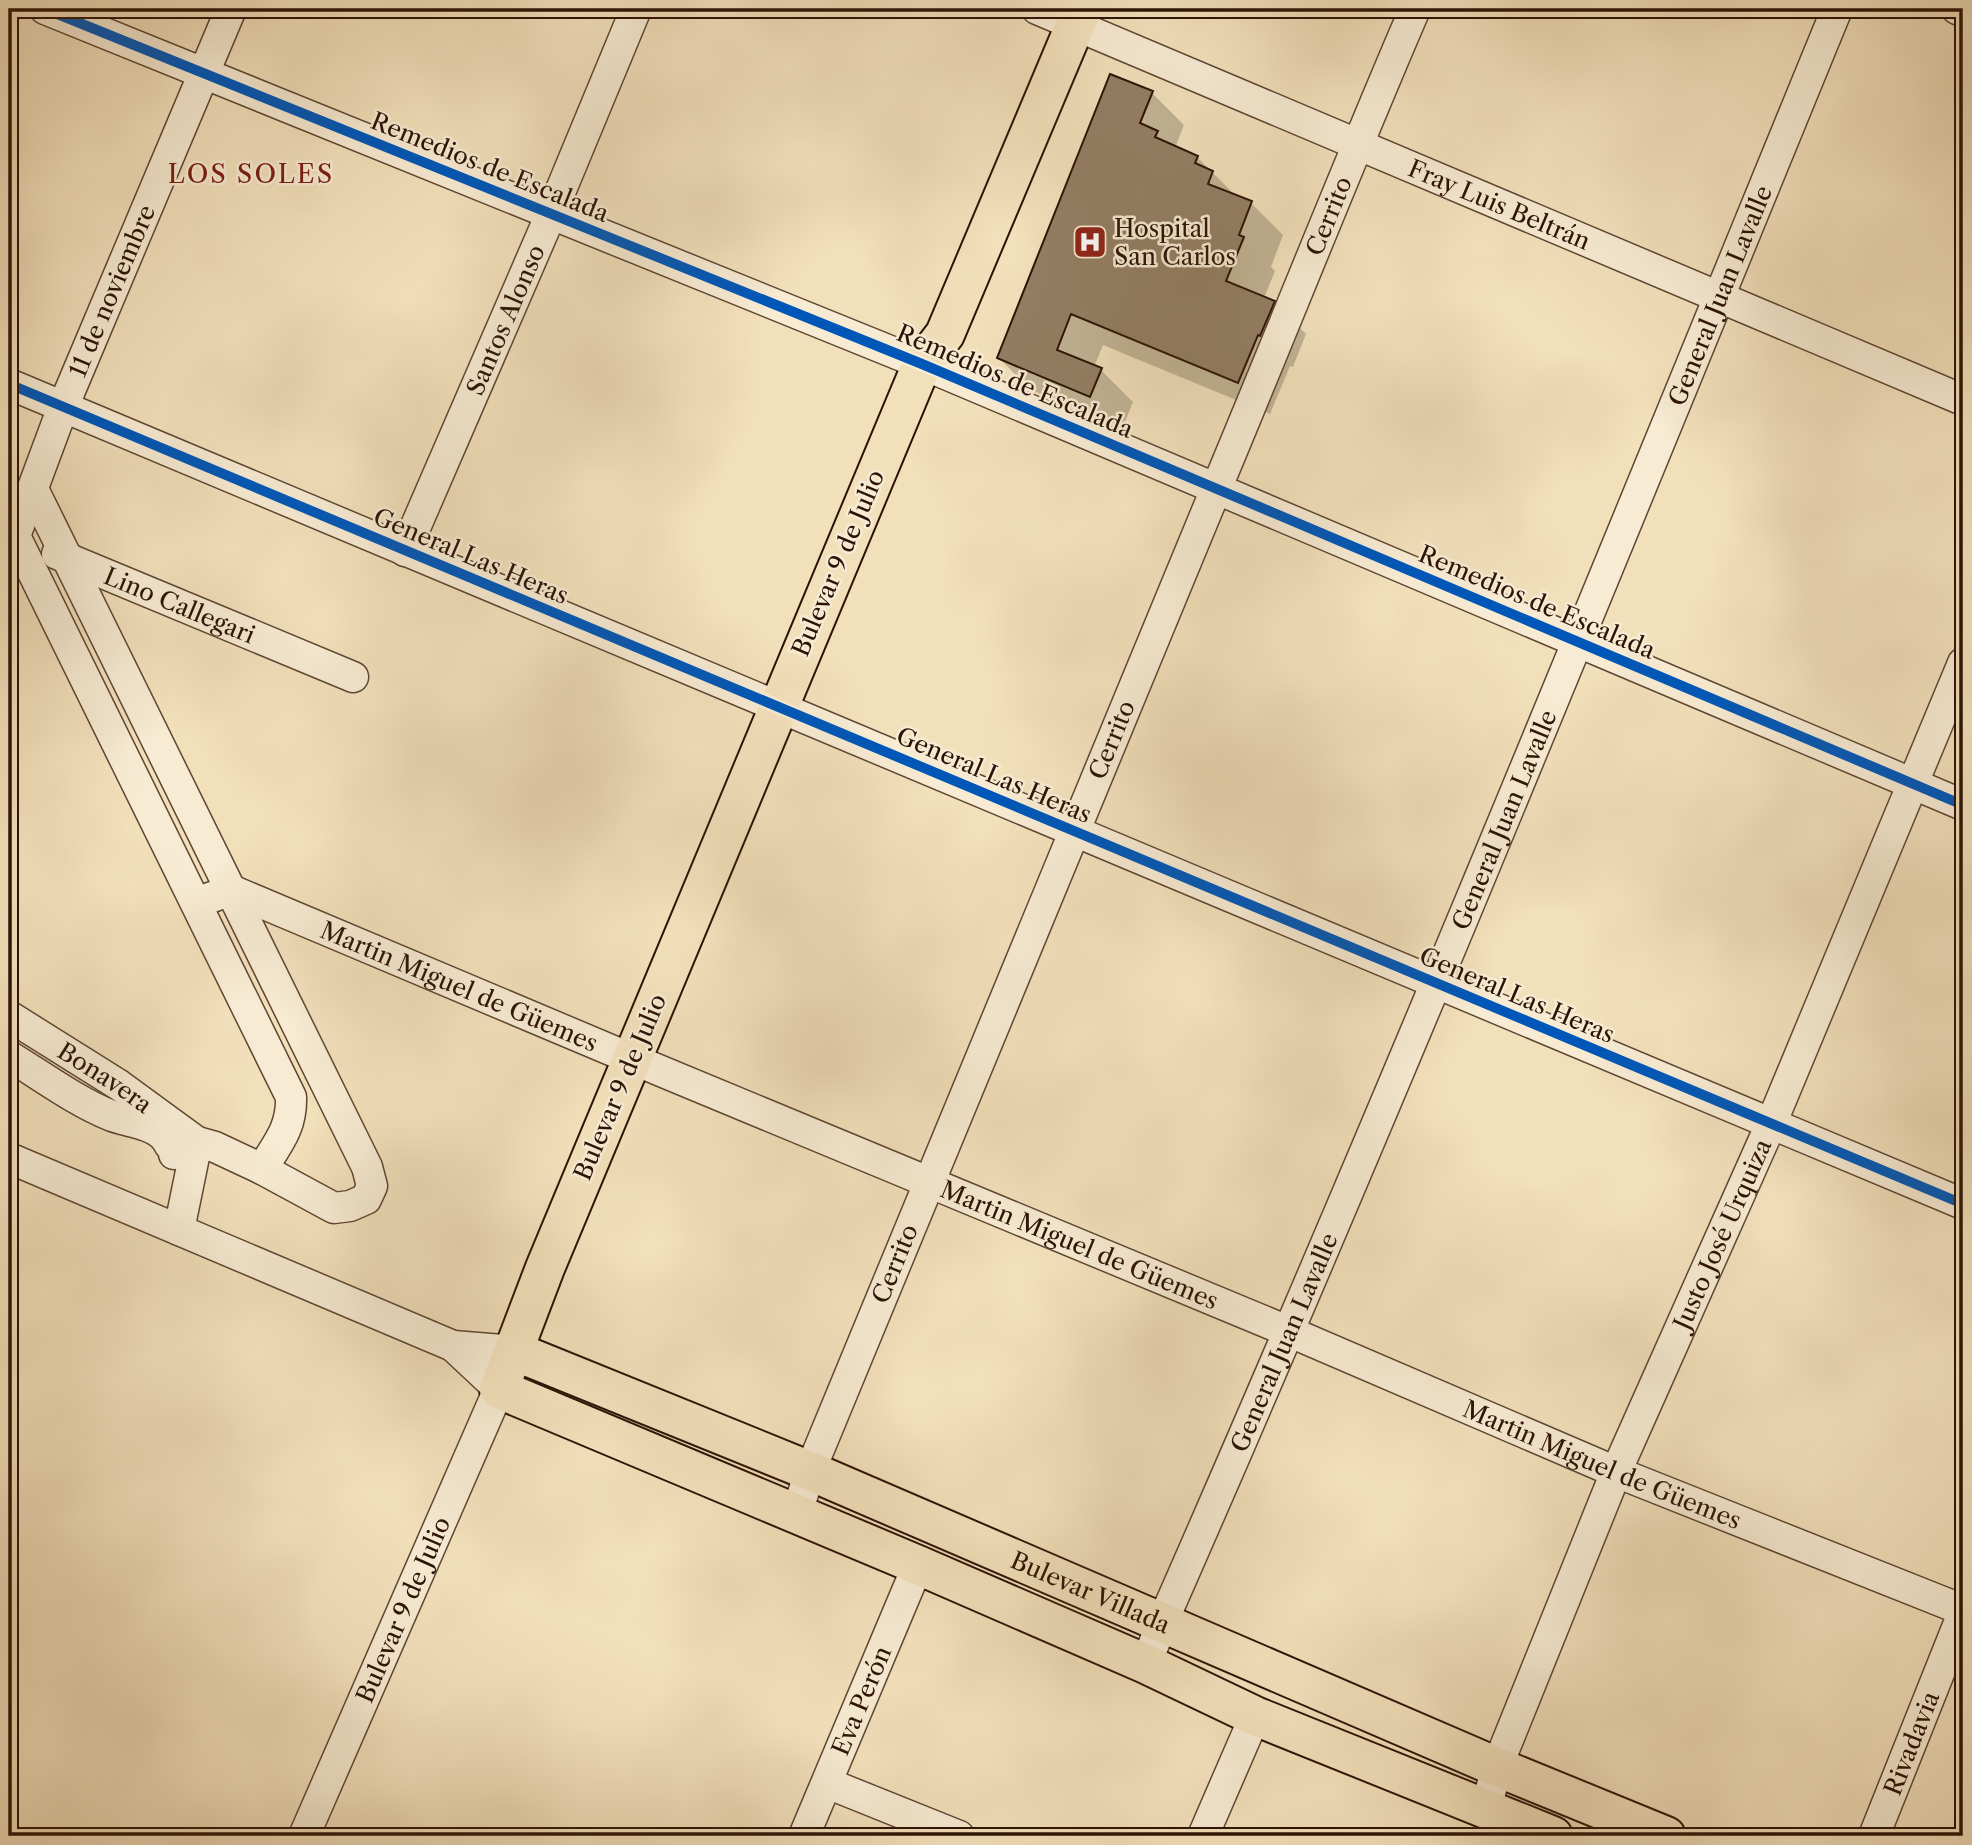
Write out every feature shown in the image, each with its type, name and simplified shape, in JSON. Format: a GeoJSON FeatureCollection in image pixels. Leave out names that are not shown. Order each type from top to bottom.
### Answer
{"type":"FeatureCollection","features":[{"type":"Feature","properties":{"kind":"main road","name":"Bulevar 9 de Julio"},"geometry":{"type":"LineString","coordinates":[[499,1389],[545,1268],[922,364],[925,326],[1061,13]]}},
{"type":"Feature","properties":{"kind":"main road","name":"Bulevar Villada"},"geometry":{"type":"LineString","coordinates":[[514,1351],[810,1471],[1497,1767],[1666,1836]]}},
{"type":"Feature","properties":{"kind":"main road","name":"Bulevar Villada"},"geometry":{"type":"LineString","coordinates":[[499,1389],[918,1564],[1146,1664],[1255,1716],[1553,1836]]}},
{"type":"Feature","properties":{"kind":"street","name":"Remedios de Escalada"},"geometry":{"type":"LineString","coordinates":[[45,9],[922,364],[1963,805]]}},
{"type":"Feature","properties":{"kind":"street","name":"11 de noviembre"},"geometry":{"type":"LineString","coordinates":[[12,535],[33,489],[63,407],[231,9]]}},
{"type":"Feature","properties":{"kind":"street","name":"Santos Alonso"},"geometry":{"type":"LineString","coordinates":[[405,551],[551,214],[636,9]]}},
{"type":"Feature","properties":{"kind":"street","name":"Cerrito"},"geometry":{"type":"LineString","coordinates":[[797,1513],[810,1471],[927,1182],[1415,9]]}},
{"type":"Feature","properties":{"kind":"street","name":"General Juan Lavalle"},"geometry":{"type":"LineString","coordinates":[[1146,1664],[1290,1332],[1578,642],[1837,9]]}},
{"type":"Feature","properties":{"kind":"street"},"geometry":{"type":"LineString","coordinates":[[1957,9],[1963,11]]}},
{"type":"Feature","properties":{"kind":"street","name":"Fray Luis Beltrán"},"geometry":{"type":"LineString","coordinates":[[1061,13],[1357,144],[1963,400]]}},
{"type":"Feature","properties":{"kind":"street","name":"General Las Heras"},"geometry":{"type":"LineString","coordinates":[[9,384],[1963,1204]]}},
{"type":"Feature","properties":{"kind":"street"},"geometry":{"type":"LineString","coordinates":[[9,1056],[86,1104],[155,1130],[185,1148],[215,1147],[261,1168],[334,1208],[350,1206],[366,1199],[372,1186],[367,1167],[33,489]]}},
{"type":"Feature","properties":{"kind":"street"},"geometry":{"type":"LineString","coordinates":[[12,535],[291,1097],[292,1114],[287,1129],[261,1168]]}},
{"type":"Feature","properties":{"kind":"street","name":"Lino Callegari"},"geometry":{"type":"LineString","coordinates":[[12,535],[353,677]]}},
{"type":"Feature","properties":{"kind":"street","name":"Justo José Urquiza"},"geometry":{"type":"LineString","coordinates":[[1486,1808],[1497,1767],[1616,1472],[1771,1124],[1963,663]]}},
{"type":"Feature","properties":{"kind":"street"},"geometry":{"type":"LineString","coordinates":[[196,903],[231,890]]}},
{"type":"Feature","properties":{"kind":"street","name":"Martin Miguel de Güemes"},"geometry":{"type":"LineString","coordinates":[[231,890],[1290,1332],[1616,1472],[1963,1612]]}},
{"type":"Feature","properties":{"kind":"street","name":"Bonavera"},"geometry":{"type":"LineString","coordinates":[[9,1016],[119,1085],[185,1148]]}},
{"type":"Feature","properties":{"kind":"street"},"geometry":{"type":"LineString","coordinates":[[170,1226],[185,1148]]}},
{"type":"Feature","properties":{"kind":"street"},"geometry":{"type":"LineString","coordinates":[[9,1158],[453,1346],[514,1351]]}},
{"type":"Feature","properties":{"kind":"street"},"geometry":{"type":"LineString","coordinates":[[453,1346],[499,1389]]}},
{"type":"Feature","properties":{"kind":"street","name":"Bulevar 9 de Julio"},"geometry":{"type":"LineString","coordinates":[[304,1836],[499,1389]]}},
{"type":"Feature","properties":{"kind":"street","name":"Eva Perón"},"geometry":{"type":"LineString","coordinates":[[804,1836],[918,1564]]}},
{"type":"Feature","properties":{"kind":"street","name":"Rivadavia"},"geometry":{"type":"LineString","coordinates":[[1874,1836],[1963,1612]]}},
{"type":"Feature","properties":{"kind":"street"},"geometry":{"type":"LineString","coordinates":[[1203,1836],[1255,1716]]}},
{"type":"Feature","properties":{"kind":"street"},"geometry":{"type":"LineString","coordinates":[[827,1783],[959,1836]]}},
{"type":"Feature","properties":{"kind":"building"},"geometry":{"type":"Polygon","coordinates":[[[1110,74],[1153,91],[1140,123],[1158,131],[1155,137],[1198,156],[1195,163],[1213,171],[1208,184],[1252,201],[1239,235],[1244,237],[1226,281],[1275,301],[1238,383],[1071,314],[1057,350],[1102,368],[1090,397],[997,358],[1110,74]]]}},
{"type":"Feature","properties":{"kind":"cycle path"},"geometry":{"type":"LineString","coordinates":[[45,9],[922,364],[1963,805]]}},
{"type":"Feature","properties":{"kind":"cycle path"},"geometry":{"type":"LineString","coordinates":[[9,384],[1963,1204]]}},
{"type":"Feature","properties":{"kind":"place","name":"Hospital San Carlos"},"geometry":{"type":"Point","coordinates":[1090,242]}},
{"type":"Feature","properties":{"kind":"district","name":"LOS SOLES"},"geometry":{"type":"Point","coordinates":[251,174]}}]}
